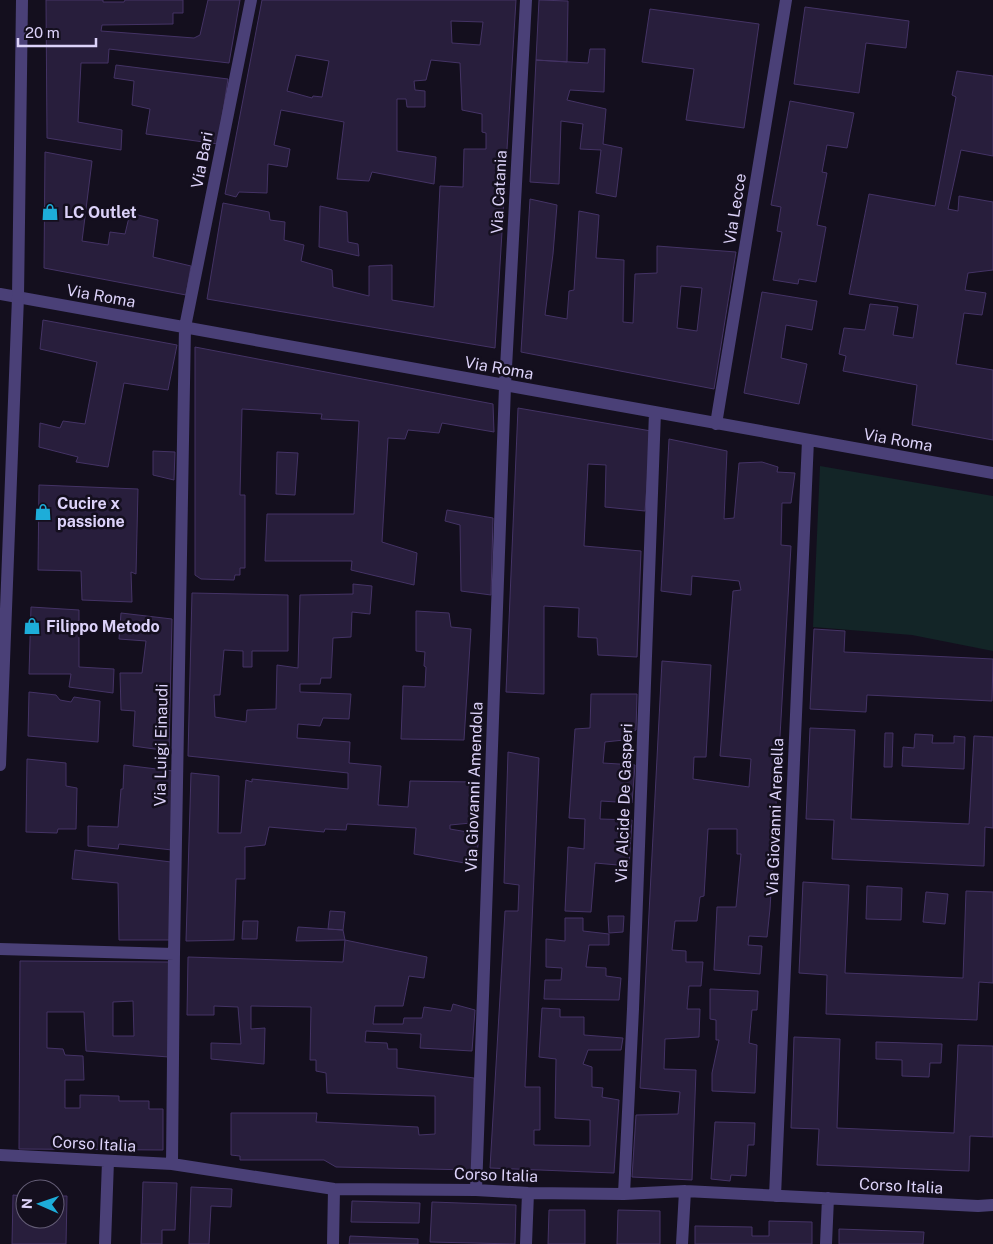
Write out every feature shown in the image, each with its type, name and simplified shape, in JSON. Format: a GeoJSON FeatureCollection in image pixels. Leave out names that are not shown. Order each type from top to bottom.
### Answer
{"type":"FeatureCollection","features":[{"type":"Feature","properties":{"kind":"street"},"geometry":{"type":"LineString","coordinates":[[0,765],[18,297],[22,0]]}},
{"type":"Feature","properties":{"kind":"street","name":"Via Bari"},"geometry":{"type":"LineString","coordinates":[[184,327],[250,0]]}},
{"type":"Feature","properties":{"kind":"street","name":"Via Catania"},"geometry":{"type":"LineString","coordinates":[[504,386],[526,0]]}},
{"type":"Feature","properties":{"kind":"street","name":"Via Lecce"},"geometry":{"type":"LineString","coordinates":[[716,424],[786,0]]}},
{"type":"Feature","properties":{"kind":"street","name":"Via Roma"},"geometry":{"type":"LineString","coordinates":[[0,294],[993,473]]}},
{"type":"Feature","properties":{"kind":"street","name":"Via Luigi Einaudi"},"geometry":{"type":"LineString","coordinates":[[172,1164],[184,327]]}},
{"type":"Feature","properties":{"kind":"street","name":"Via Giovanni Amendola"},"geometry":{"type":"LineString","coordinates":[[476,1190],[504,386]]}},
{"type":"Feature","properties":{"kind":"street","name":"Via Alcide De Gasperi"},"geometry":{"type":"LineString","coordinates":[[624,1194],[655,412]]}},
{"type":"Feature","properties":{"kind":"street","name":"Via Giovanni Arenella"},"geometry":{"type":"LineString","coordinates":[[775,1196],[808,440]]}},
{"type":"Feature","properties":{"kind":"street"},"geometry":{"type":"LineString","coordinates":[[0,949],[174,954]]}},
{"type":"Feature","properties":{"kind":"street","name":"Corso Italia"},"geometry":{"type":"LineString","coordinates":[[0,1155],[172,1164],[334,1189],[476,1190],[528,1194],[624,1194],[685,1191],[978,1206],[993,1205]]}},
{"type":"Feature","properties":{"kind":"street"},"geometry":{"type":"LineString","coordinates":[[105,1244],[108,1160]]}},
{"type":"Feature","properties":{"kind":"street"},"geometry":{"type":"LineString","coordinates":[[333,1244],[334,1189]]}},
{"type":"Feature","properties":{"kind":"street"},"geometry":{"type":"LineString","coordinates":[[682,1244],[685,1191]]}},
{"type":"Feature","properties":{"kind":"street"},"geometry":{"type":"LineString","coordinates":[[526,1244],[528,1194]]}},
{"type":"Feature","properties":{"kind":"street"},"geometry":{"type":"LineString","coordinates":[[826,1244],[828,1198]]}},
{"type":"Feature","properties":{"kind":"shaded area"},"geometry":{"type":"Polygon","coordinates":[[[820,466],[993,496],[993,651],[912,635],[813,627],[820,466]]]}},
{"type":"Feature","properties":{"kind":"building"},"geometry":{"type":"Polygon","coordinates":[[[46,0],[124,2],[125,0],[183,0],[183,13],[173,13],[173,24],[102,25],[101,31],[194,38],[200,35],[208,0],[240,0],[229,63],[109,49],[108,63],[81,63],[78,122],[122,130],[121,150],[47,138],[46,0]]]}},
{"type":"Feature","properties":{"kind":"building"},"geometry":{"type":"Polygon","coordinates":[[[262,0],[516,0],[495,348],[207,299],[223,203],[269,212],[270,220],[285,222],[284,240],[304,245],[301,261],[332,270],[333,287],[369,296],[369,266],[392,265],[392,300],[434,307],[440,186],[463,187],[464,149],[486,149],[486,133],[482,132],[482,114],[462,110],[460,63],[431,60],[426,80],[414,81],[415,90],[425,91],[425,107],[407,107],[406,99],[397,99],[397,151],[436,157],[434,184],[372,172],[369,181],[337,179],[344,122],[281,110],[274,145],[290,149],[287,167],[268,164],[267,193],[239,192],[236,197],[225,194],[262,0]],[[451,21],[452,43],[480,45],[483,22],[451,21]],[[296,55],[287,91],[312,98],[313,96],[322,97],[329,61],[296,55]]]}},
{"type":"Feature","properties":{"kind":"building"},"geometry":{"type":"Polygon","coordinates":[[[539,0],[568,1],[567,62],[536,60],[539,0]]]}},
{"type":"Feature","properties":{"kind":"building"},"geometry":{"type":"Polygon","coordinates":[[[805,7],[909,21],[906,48],[866,43],[859,93],[794,84],[805,7]]]}},
{"type":"Feature","properties":{"kind":"building"},"geometry":{"type":"Polygon","coordinates":[[[650,9],[759,24],[744,128],[686,120],[694,69],[642,62],[650,9]]]}},
{"type":"Feature","properties":{"kind":"building"},"geometry":{"type":"Polygon","coordinates":[[[590,49],[605,49],[604,92],[570,90],[567,100],[606,109],[603,144],[622,148],[616,197],[596,193],[601,150],[580,149],[583,124],[561,121],[559,184],[530,182],[536,60],[588,63],[590,49]]]}},
{"type":"Feature","properties":{"kind":"building"},"geometry":{"type":"Polygon","coordinates":[[[116,65],[228,79],[218,144],[146,134],[150,109],[132,105],[134,81],[114,78],[116,65]]]}},
{"type":"Feature","properties":{"kind":"building"},"geometry":{"type":"Polygon","coordinates":[[[957,71],[993,76],[993,156],[961,150],[948,209],[958,211],[959,196],[993,202],[993,270],[968,273],[965,290],[986,293],[982,315],[964,313],[956,364],[993,370],[993,440],[912,425],[917,385],[843,371],[846,356],[839,354],[844,328],[865,330],[870,304],[898,307],[893,335],[913,338],[918,305],[849,294],[869,194],[935,206],[956,97],[952,95],[957,71]]]}},
{"type":"Feature","properties":{"kind":"building"},"geometry":{"type":"Polygon","coordinates":[[[790,101],[854,113],[847,148],[827,145],[822,172],[827,173],[817,225],[826,227],[816,282],[799,279],[798,284],[773,280],[782,232],[777,231],[781,207],[771,205],[790,101]]]}},
{"type":"Feature","properties":{"kind":"building"},"geometry":{"type":"Polygon","coordinates":[[[45,152],[92,161],[82,241],[108,245],[110,232],[125,234],[130,213],[158,220],[153,257],[191,266],[186,295],[44,268],[45,152]]]}},
{"type":"Feature","properties":{"kind":"building"},"geometry":{"type":"Polygon","coordinates":[[[530,199],[557,205],[545,315],[567,319],[569,291],[574,290],[579,211],[599,215],[596,258],[624,260],[623,322],[633,323],[635,274],[657,273],[657,246],[736,252],[714,389],[521,352],[530,199]],[[681,286],[677,328],[697,331],[702,288],[681,286]]]}},
{"type":"Feature","properties":{"kind":"building"},"geometry":{"type":"Polygon","coordinates":[[[320,206],[347,212],[348,242],[358,244],[359,256],[319,247],[320,206]]]}},
{"type":"Feature","properties":{"kind":"building"},"geometry":{"type":"Polygon","coordinates":[[[762,292],[817,301],[812,330],[786,325],[781,358],[807,364],[799,404],[744,393],[762,292]]]}},
{"type":"Feature","properties":{"kind":"building"},"geometry":{"type":"Polygon","coordinates":[[[43,320],[177,345],[168,390],[124,383],[108,467],[76,462],[78,457],[39,447],[40,423],[60,428],[63,421],[85,424],[97,362],[40,349],[43,320]]]}},
{"type":"Feature","properties":{"kind":"building"},"geometry":{"type":"Polygon","coordinates":[[[195,347],[493,404],[494,432],[442,423],[439,433],[408,430],[405,439],[388,438],[382,542],[417,553],[414,585],[351,570],[352,561],[265,561],[267,514],[354,514],[359,421],[321,419],[322,414],[242,409],[240,495],[245,495],[245,568],[240,568],[240,575],[235,575],[234,580],[201,579],[195,575],[195,347]]]}},
{"type":"Feature","properties":{"kind":"building"},"geometry":{"type":"Polygon","coordinates":[[[518,408],[651,431],[645,511],[605,507],[606,465],[588,464],[584,546],[641,551],[637,657],[598,655],[597,638],[578,637],[579,608],[544,606],[544,694],[506,692],[518,408]]]}},
{"type":"Feature","properties":{"kind":"building"},"geometry":{"type":"Polygon","coordinates":[[[669,439],[727,451],[724,519],[734,518],[739,463],[762,462],[778,467],[777,472],[795,473],[791,503],[782,503],[781,545],[791,546],[770,909],[767,937],[749,936],[748,945],[762,946],[760,974],[714,970],[717,907],[736,907],[741,854],[737,854],[737,829],[708,829],[704,896],[700,897],[697,921],[675,921],[672,950],[686,951],[686,962],[703,962],[701,986],[689,986],[687,1009],[700,1009],[699,1037],[665,1039],[664,1069],[696,1070],[692,1180],[632,1177],[636,1115],[678,1114],[680,1092],[640,1088],[662,661],[711,665],[706,757],[694,757],[693,779],[749,787],[751,759],[720,756],[733,591],[741,590],[739,581],[692,576],[691,595],[661,591],[669,439]]]}},
{"type":"Feature","properties":{"kind":"building"},"geometry":{"type":"Polygon","coordinates":[[[153,451],[175,452],[174,480],[153,475],[153,451]]]}},
{"type":"Feature","properties":{"kind":"building"},"geometry":{"type":"Polygon","coordinates":[[[277,452],[298,453],[295,495],[276,494],[277,452]]]}},
{"type":"Feature","properties":{"kind":"building"},"geometry":{"type":"Polygon","coordinates":[[[39,485],[138,489],[136,574],[131,572],[132,602],[82,600],[81,571],[38,570],[39,485]]]}},
{"type":"Feature","properties":{"kind":"building"},"geometry":{"type":"Polygon","coordinates":[[[447,510],[493,518],[491,595],[461,591],[460,525],[445,521],[447,510]]]}},
{"type":"Feature","properties":{"kind":"building"},"geometry":{"type":"Polygon","coordinates":[[[353,584],[372,586],[370,614],[352,612],[351,637],[333,638],[331,678],[321,678],[320,684],[300,684],[300,692],[351,694],[349,719],[323,718],[320,726],[298,724],[297,738],[350,742],[349,763],[381,766],[378,805],[408,807],[410,781],[474,782],[475,803],[470,803],[471,823],[450,825],[450,829],[479,834],[476,865],[414,854],[416,828],[347,824],[346,830],[325,829],[324,832],[269,827],[265,845],[245,847],[245,879],[236,879],[234,940],[186,941],[191,773],[219,776],[218,833],[241,833],[246,780],[252,782],[252,779],[348,789],[348,773],[188,756],[192,593],[288,595],[288,651],[252,651],[252,667],[243,667],[243,651],[224,650],[220,695],[214,695],[215,717],[246,722],[247,710],[276,709],[277,665],[298,668],[300,595],[353,594],[353,584]]]}},
{"type":"Feature","properties":{"kind":"building"},"geometry":{"type":"Polygon","coordinates":[[[31,607],[79,610],[79,667],[114,669],[113,693],[69,687],[71,674],[29,674],[31,607]]]}},
{"type":"Feature","properties":{"kind":"building"},"geometry":{"type":"Polygon","coordinates":[[[416,611],[449,613],[451,627],[471,629],[464,740],[401,739],[403,686],[425,687],[425,652],[416,651],[416,611]]]}},
{"type":"Feature","properties":{"kind":"building"},"geometry":{"type":"Polygon","coordinates":[[[121,613],[172,619],[169,751],[133,746],[135,711],[121,710],[120,673],[142,673],[146,641],[119,639],[121,613]]]}},
{"type":"Feature","properties":{"kind":"building"},"geometry":{"type":"Polygon","coordinates":[[[814,629],[845,631],[844,652],[993,659],[992,701],[867,695],[866,712],[810,709],[814,629]]]}},
{"type":"Feature","properties":{"kind":"building"},"geometry":{"type":"Polygon","coordinates":[[[29,692],[56,695],[60,700],[71,702],[74,697],[100,701],[98,742],[28,736],[29,692]]]}},
{"type":"Feature","properties":{"kind":"building"},"geometry":{"type":"Polygon","coordinates":[[[591,694],[637,694],[636,730],[627,733],[624,740],[605,742],[603,763],[635,765],[632,803],[601,801],[600,819],[632,820],[629,866],[595,863],[591,912],[565,911],[568,847],[584,849],[585,819],[569,818],[575,729],[590,728],[591,694]]]}},
{"type":"Feature","properties":{"kind":"building"},"geometry":{"type":"Polygon","coordinates":[[[810,728],[855,730],[851,819],[969,824],[974,736],[993,737],[993,828],[985,827],[984,866],[832,859],[834,820],[806,819],[810,728]]]}},
{"type":"Feature","properties":{"kind":"building"},"geometry":{"type":"Polygon","coordinates":[[[885,733],[893,733],[892,767],[884,767],[885,733]]]}},
{"type":"Feature","properties":{"kind":"building"},"geometry":{"type":"Polygon","coordinates":[[[915,734],[933,735],[932,743],[954,743],[954,736],[965,737],[964,769],[902,766],[903,747],[914,748],[915,734]]]}},
{"type":"Feature","properties":{"kind":"building"},"geometry":{"type":"Polygon","coordinates":[[[508,752],[539,758],[525,1087],[540,1087],[540,1130],[534,1130],[534,1145],[590,1146],[590,1120],[555,1118],[556,1059],[539,1057],[542,1008],[560,1009],[560,1017],[584,1017],[584,1035],[623,1038],[621,1050],[588,1050],[583,1064],[592,1067],[592,1087],[603,1088],[602,1097],[619,1100],[614,1173],[490,1168],[505,911],[518,911],[519,885],[504,883],[508,752]]]}},
{"type":"Feature","properties":{"kind":"building"},"geometry":{"type":"Polygon","coordinates":[[[27,759],[66,763],[66,786],[77,788],[76,829],[58,829],[57,833],[26,832],[27,759]]]}},
{"type":"Feature","properties":{"kind":"building"},"geometry":{"type":"Polygon","coordinates":[[[124,765],[173,771],[172,850],[119,844],[118,849],[88,846],[88,826],[118,827],[124,765]]]}},
{"type":"Feature","properties":{"kind":"building"},"geometry":{"type":"Polygon","coordinates":[[[75,850],[171,862],[170,940],[119,940],[118,883],[72,879],[75,850]]]}},
{"type":"Feature","properties":{"kind":"building"},"geometry":{"type":"Polygon","coordinates":[[[803,882],[849,885],[845,973],[963,978],[966,891],[993,892],[993,983],[979,982],[977,1020],[826,1014],[827,975],[799,973],[803,882]]]}},
{"type":"Feature","properties":{"kind":"building"},"geometry":{"type":"Polygon","coordinates":[[[867,886],[902,888],[901,920],[866,919],[867,886]]]}},
{"type":"Feature","properties":{"kind":"building"},"geometry":{"type":"Polygon","coordinates":[[[926,892],[948,894],[945,924],[923,922],[926,892]]]}},
{"type":"Feature","properties":{"kind":"building"},"geometry":{"type":"Polygon","coordinates":[[[330,911],[345,912],[343,930],[328,929],[330,911]]]}},
{"type":"Feature","properties":{"kind":"building"},"geometry":{"type":"Polygon","coordinates":[[[608,916],[624,916],[623,932],[609,933],[608,916]]]}},
{"type":"Feature","properties":{"kind":"building"},"geometry":{"type":"Polygon","coordinates":[[[565,918],[583,918],[583,931],[609,934],[609,945],[589,945],[586,967],[606,968],[606,976],[621,978],[619,1000],[544,999],[545,980],[561,980],[562,968],[546,967],[546,939],[565,941],[565,918]]]}},
{"type":"Feature","properties":{"kind":"building"},"geometry":{"type":"Polygon","coordinates":[[[243,921],[258,921],[257,939],[242,939],[243,921]]]}},
{"type":"Feature","properties":{"kind":"building"},"geometry":{"type":"Polygon","coordinates":[[[298,927],[343,930],[345,940],[296,941],[298,927]]]}},
{"type":"Feature","properties":{"kind":"building"},"geometry":{"type":"Polygon","coordinates":[[[345,940],[427,957],[424,978],[409,976],[403,1006],[375,1006],[373,1024],[403,1024],[404,1018],[422,1018],[424,1007],[451,1011],[453,1004],[475,1010],[472,1051],[420,1048],[421,1034],[366,1031],[365,1042],[387,1043],[388,1049],[397,1049],[397,1068],[474,1078],[472,1170],[336,1167],[324,1160],[240,1160],[240,1156],[231,1155],[231,1113],[317,1113],[316,1122],[418,1127],[419,1135],[435,1134],[435,1096],[327,1093],[326,1073],[316,1071],[316,1060],[310,1060],[311,1007],[251,1006],[251,1029],[265,1028],[264,1064],[211,1059],[211,1043],[241,1044],[238,1007],[214,1006],[214,1015],[187,1015],[188,957],[343,962],[345,940]]]}},
{"type":"Feature","properties":{"kind":"building"},"geometry":{"type":"Polygon","coordinates":[[[20,961],[169,962],[169,1057],[86,1051],[84,1012],[47,1012],[47,1048],[63,1049],[65,1055],[83,1056],[84,1080],[65,1080],[65,1108],[80,1108],[80,1095],[119,1096],[119,1101],[149,1101],[149,1109],[163,1109],[163,1150],[19,1149],[20,961]],[[133,1001],[113,1002],[113,1036],[134,1036],[133,1001]]]}},
{"type":"Feature","properties":{"kind":"building"},"geometry":{"type":"Polygon","coordinates":[[[710,989],[758,991],[757,1010],[752,1010],[749,1043],[757,1045],[755,1093],[712,1091],[712,1073],[719,1040],[716,1040],[716,1020],[710,1019],[710,989]]]}},
{"type":"Feature","properties":{"kind":"building"},"geometry":{"type":"Polygon","coordinates":[[[794,1037],[840,1039],[837,1128],[954,1133],[958,1045],[993,1046],[993,1137],[970,1136],[969,1171],[817,1165],[819,1129],[791,1128],[794,1037]]]}},
{"type":"Feature","properties":{"kind":"building"},"geometry":{"type":"Polygon","coordinates":[[[876,1042],[942,1044],[941,1063],[930,1063],[929,1077],[902,1076],[902,1060],[876,1059],[876,1042]]]}},
{"type":"Feature","properties":{"kind":"building"},"geometry":{"type":"Polygon","coordinates":[[[715,1122],[755,1123],[754,1145],[748,1145],[746,1176],[731,1175],[730,1181],[711,1179],[715,1122]]]}},
{"type":"Feature","properties":{"kind":"building"},"geometry":{"type":"Polygon","coordinates":[[[143,1182],[177,1183],[175,1230],[162,1230],[162,1244],[141,1244],[143,1182]]]}},
{"type":"Feature","properties":{"kind":"building"},"geometry":{"type":"Polygon","coordinates":[[[191,1187],[232,1189],[231,1207],[211,1206],[209,1244],[189,1244],[191,1187]]]}},
{"type":"Feature","properties":{"kind":"building"},"geometry":{"type":"Polygon","coordinates":[[[13,1195],[15,1195],[15,1229],[65,1229],[65,1196],[67,1196],[66,1244],[12,1244],[13,1195]]]}},
{"type":"Feature","properties":{"kind":"building"},"geometry":{"type":"Polygon","coordinates":[[[352,1201],[420,1203],[419,1223],[351,1222],[352,1201]]]}},
{"type":"Feature","properties":{"kind":"building"},"geometry":{"type":"Polygon","coordinates":[[[432,1202],[516,1205],[515,1244],[430,1242],[432,1202]]]}},
{"type":"Feature","properties":{"kind":"building"},"geometry":{"type":"Polygon","coordinates":[[[549,1210],[585,1210],[585,1244],[548,1244],[549,1210]]]}},
{"type":"Feature","properties":{"kind":"building"},"geometry":{"type":"Polygon","coordinates":[[[618,1210],[660,1211],[660,1244],[617,1244],[618,1210]]]}},
{"type":"Feature","properties":{"kind":"building"},"geometry":{"type":"Polygon","coordinates":[[[769,1221],[812,1222],[812,1244],[695,1244],[695,1226],[752,1227],[752,1236],[769,1236],[769,1221]]]}},
{"type":"Feature","properties":{"kind":"building"},"geometry":{"type":"Polygon","coordinates":[[[839,1229],[924,1232],[923,1244],[839,1244],[839,1229]]]}},
{"type":"Feature","properties":{"kind":"building"},"geometry":{"type":"Polygon","coordinates":[[[350,1236],[418,1239],[418,1244],[349,1244],[350,1236]]]}},
{"type":"Feature","properties":{"kind":"place","name":"LC Outlet"},"geometry":{"type":"Point","coordinates":[50,212]}},
{"type":"Feature","properties":{"kind":"place","name":"Cucire x passione"},"geometry":{"type":"Point","coordinates":[43,512]}},
{"type":"Feature","properties":{"kind":"place","name":"Filippo Metodo"},"geometry":{"type":"Point","coordinates":[32,626]}}]}
